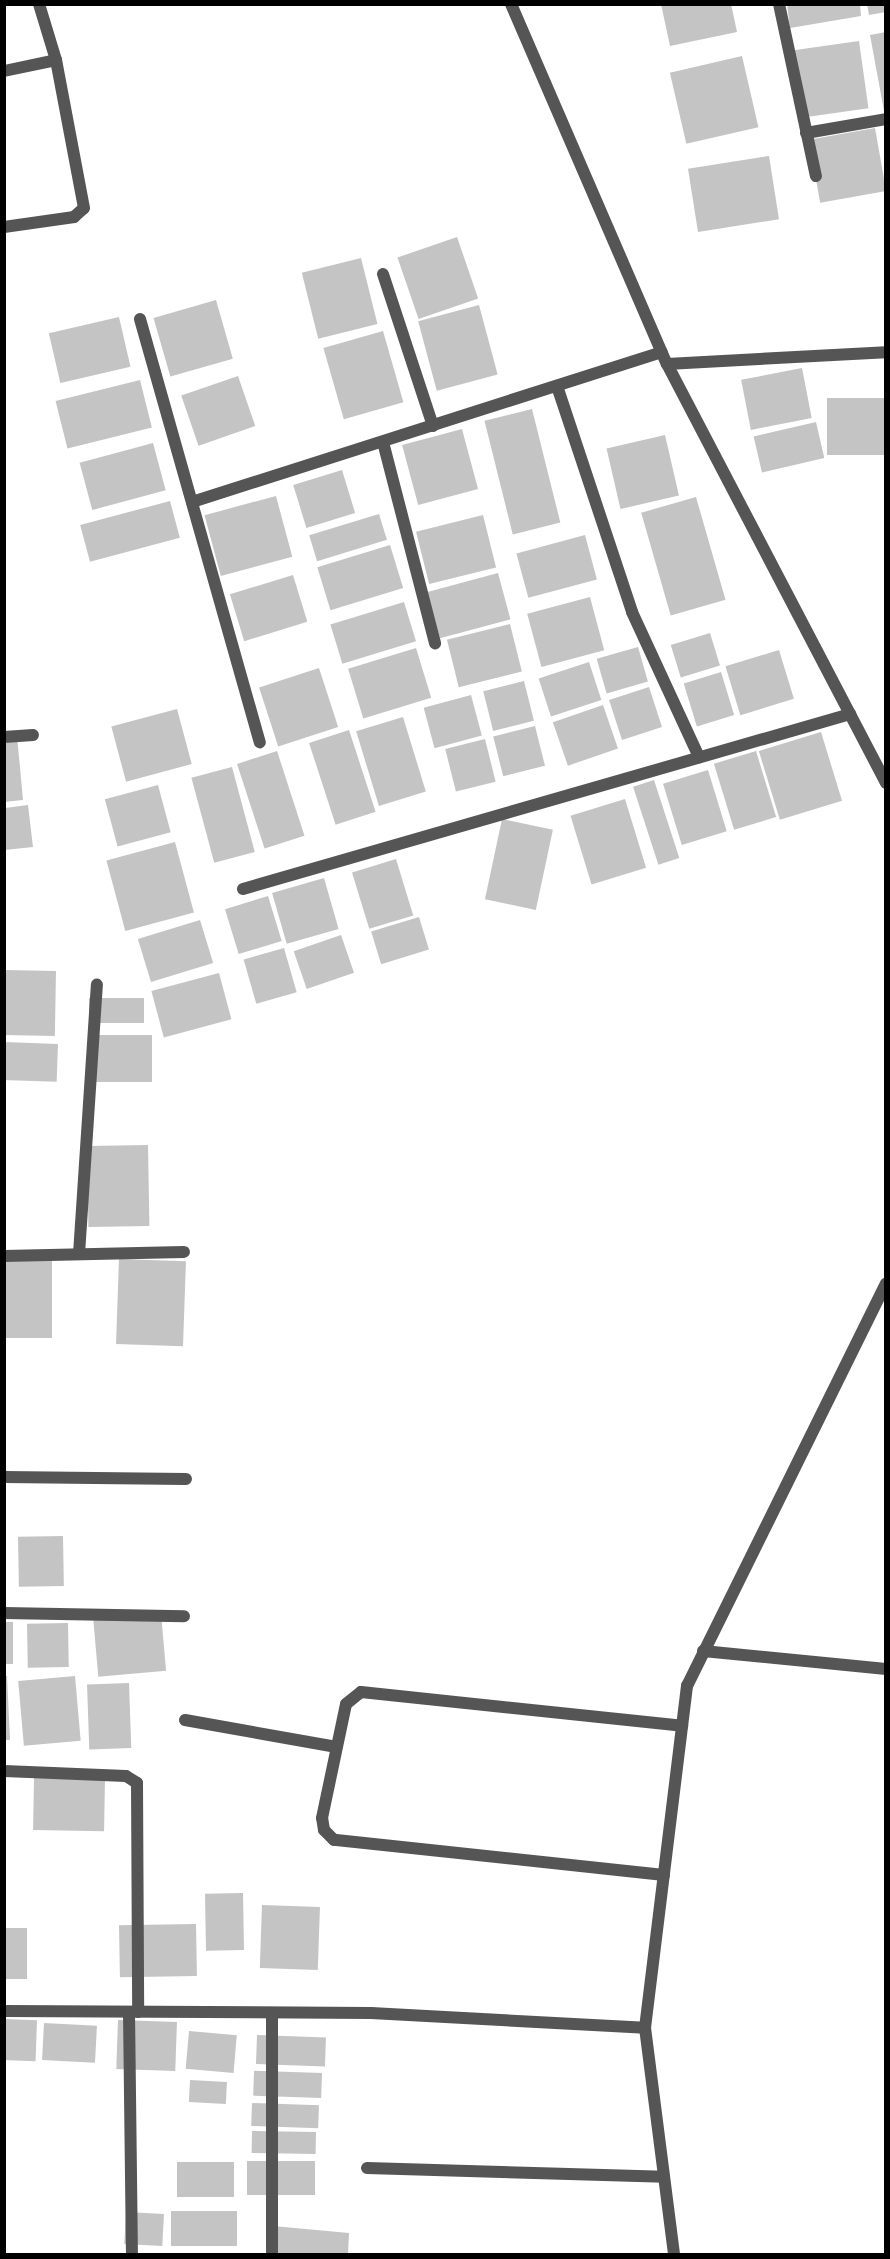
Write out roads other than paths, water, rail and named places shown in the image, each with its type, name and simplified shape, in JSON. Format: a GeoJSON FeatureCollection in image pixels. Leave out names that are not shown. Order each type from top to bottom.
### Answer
{"type":"FeatureCollection","features":[{"type":"Feature","properties":{"kind":"street"},"geometry":{"type":"LineString","coordinates":[[4,227],[74,217],[84,208],[56,60],[39,4]]}},
{"type":"Feature","properties":{"kind":"street"},"geometry":{"type":"LineString","coordinates":[[511,4],[667,364],[885,783]]}},
{"type":"Feature","properties":{"kind":"street"},"geometry":{"type":"LineString","coordinates":[[778,4],[816,176]]}},
{"type":"Feature","properties":{"kind":"street"},"geometry":{"type":"LineString","coordinates":[[4,71],[56,60]]}},
{"type":"Feature","properties":{"kind":"street"},"geometry":{"type":"LineString","coordinates":[[806,133],[885,119]]}},
{"type":"Feature","properties":{"kind":"street"},"geometry":{"type":"LineString","coordinates":[[383,274],[433,426]]}},
{"type":"Feature","properties":{"kind":"street"},"geometry":{"type":"LineString","coordinates":[[140,319],[260,742]]}},
{"type":"Feature","properties":{"kind":"street"},"geometry":{"type":"LineString","coordinates":[[192,502],[662,352]]}},
{"type":"Feature","properties":{"kind":"street"},"geometry":{"type":"LineString","coordinates":[[667,364],[885,352]]}},
{"type":"Feature","properties":{"kind":"street"},"geometry":{"type":"LineString","coordinates":[[557,386],[632,612],[699,757]]}},
{"type":"Feature","properties":{"kind":"street"},"geometry":{"type":"LineString","coordinates":[[382,442],[435,643]]}},
{"type":"Feature","properties":{"kind":"street"},"geometry":{"type":"LineString","coordinates":[[243,889],[849,714]]}},
{"type":"Feature","properties":{"kind":"street"},"geometry":{"type":"LineString","coordinates":[[4,737],[33,735]]}},
{"type":"Feature","properties":{"kind":"street"},"geometry":{"type":"LineString","coordinates":[[80,1254],[97,985]]}},
{"type":"Feature","properties":{"kind":"street"},"geometry":{"type":"LineString","coordinates":[[4,1256],[184,1252]]}},
{"type":"Feature","properties":{"kind":"street"},"geometry":{"type":"LineString","coordinates":[[674,2254],[645,2028],[687,1686],[885,1284]]}},
{"type":"Feature","properties":{"kind":"street"},"geometry":{"type":"LineString","coordinates":[[4,1477],[186,1479]]}},
{"type":"Feature","properties":{"kind":"street"},"geometry":{"type":"LineString","coordinates":[[4,1613],[184,1616]]}},
{"type":"Feature","properties":{"kind":"street"},"geometry":{"type":"LineString","coordinates":[[703,1651],[885,1669]]}},
{"type":"Feature","properties":{"kind":"street"},"geometry":{"type":"LineString","coordinates":[[664,1875],[334,1840],[324,1830],[322,1818],[346,1704],[370,1690],[682,1726]]}},
{"type":"Feature","properties":{"kind":"street"},"geometry":{"type":"LineString","coordinates":[[185,1720],[337,1748]]}},
{"type":"Feature","properties":{"kind":"street"},"geometry":{"type":"LineString","coordinates":[[4,1771],[126,1776],[137,1783],[132,2254]]}},
{"type":"Feature","properties":{"kind":"street"},"geometry":{"type":"LineString","coordinates":[[4,2011],[371,2013],[645,2028]]}},
{"type":"Feature","properties":{"kind":"street"},"geometry":{"type":"LineString","coordinates":[[272,2013],[272,2254]]}},
{"type":"Feature","properties":{"kind":"street"},"geometry":{"type":"LineString","coordinates":[[367,2168],[664,2177]]}}]}
